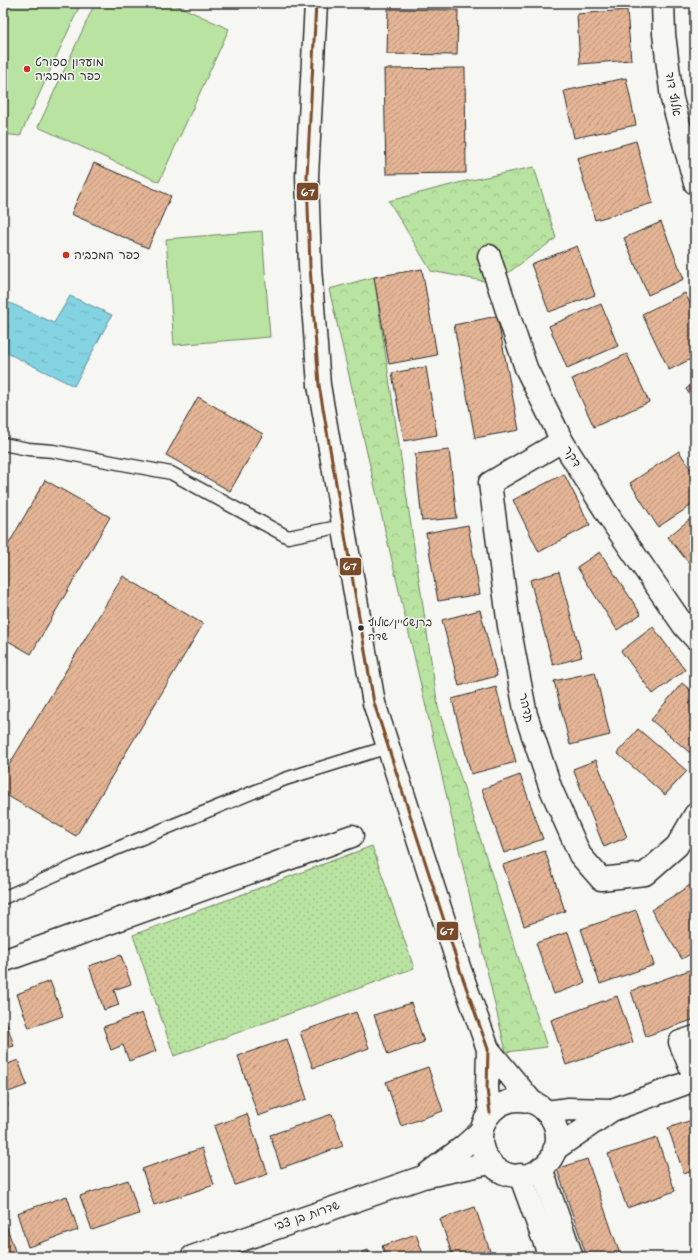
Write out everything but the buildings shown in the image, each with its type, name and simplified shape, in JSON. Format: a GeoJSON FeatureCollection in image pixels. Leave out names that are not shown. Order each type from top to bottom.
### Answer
{"type":"FeatureCollection","features":[{"type":"Feature","properties":{"kind":"street"},"geometry":{"type":"LineString","coordinates":[[316,3],[307,176],[310,267],[319,385],[374,703],[460,970],[488,1050],[485,1122],[481,1142],[484,1154],[490,1163],[499,1170],[509,1174],[520,1175],[531,1173],[541,1168],[549,1160],[554,1150],[556,1130],[552,1120],[488,1050]]}},
{"type":"Feature","properties":{"kind":"street","name":"אלוף דוד"},"geometry":{"type":"LineString","coordinates":[[663,3],[664,34],[672,99],[695,183]]}},
{"type":"Feature","properties":{"kind":"street","name":"דקר"},"geometry":{"type":"LineString","coordinates":[[488,256],[526,368],[562,441],[615,526],[684,626],[695,638]]}},
{"type":"Feature","properties":{"kind":"street","name":"תדהר"},"geometry":{"type":"LineString","coordinates":[[562,441],[490,483],[508,626],[525,708],[551,789],[580,855],[601,879],[645,874],[677,846],[695,815]]}},
{"type":"Feature","properties":{"kind":"street"},"geometry":{"type":"LineString","coordinates":[[3,961],[352,836]]}},
{"type":"Feature","properties":{"kind":"street"},"geometry":{"type":"LineString","coordinates":[[554,1150],[612,1110],[695,1079],[680,1042],[695,1036]]}},
{"type":"Feature","properties":{"kind":"street"},"geometry":{"type":"LineString","coordinates":[[485,1122],[496,1107],[514,1100],[523,1100],[539,1107],[569,1110],[612,1110]]}},
{"type":"Feature","properties":{"kind":"street","name":"שדרות בן צבי"},"geometry":{"type":"LineString","coordinates":[[423,1177],[463,1147],[485,1122]]}},
{"type":"Feature","properties":{"kind":"street","name":"שדרות בן צבי"},"geometry":{"type":"LineString","coordinates":[[192,1257],[423,1177],[490,1163]]}},
{"type":"Feature","properties":{"kind":"street"},"geometry":{"type":"LineString","coordinates":[[541,1168],[572,1257]]}},
{"type":"Feature","properties":{"kind":"street"},"geometry":{"type":"LineString","coordinates":[[520,1175],[550,1257]]}},
{"type":"Feature","properties":{"kind":"lane"},"geometry":{"type":"LineString","coordinates":[[3,444],[28,449],[53,451],[171,473],[288,537],[343,526]]}},
{"type":"Feature","properties":{"kind":"lane"},"geometry":{"type":"LineString","coordinates":[[3,898],[84,862],[285,779],[388,747]]}},
{"type":"Feature","properties":{"kind":"green space","name":"מועדון ספורט כפר המכביה"},"geometry":{"type":"Polygon","coordinates":[[[3,3],[81,3],[20,136],[3,134],[3,3]]]}},
{"type":"Feature","properties":{"kind":"green space"},"geometry":{"type":"Polygon","coordinates":[[[95,3],[172,3],[229,29],[159,182],[38,127],[95,3]]]}},
{"type":"Feature","properties":{"kind":"green space"},"geometry":{"type":"Polygon","coordinates":[[[534,167],[556,238],[494,283],[431,271],[389,201],[462,182],[534,167]]]}},
{"type":"Feature","properties":{"kind":"green space"},"geometry":{"type":"Polygon","coordinates":[[[262,231],[270,337],[174,345],[166,239],[262,231]]]}},
{"type":"Feature","properties":{"kind":"green space"},"geometry":{"type":"Polygon","coordinates":[[[374,277],[438,707],[547,1047],[506,1052],[329,289],[374,277]]]}},
{"type":"Feature","properties":{"kind":"green space"},"geometry":{"type":"Polygon","coordinates":[[[372,846],[414,968],[174,1056],[133,935],[372,846]]]}},
{"type":"Feature","properties":{"kind":"water"},"geometry":{"type":"Polygon","coordinates":[[[70,296],[112,315],[74,386],[3,351],[3,300],[54,323],[70,296]]]}},
{"type":"Feature","properties":{"kind":"transit line","name":"67"},"geometry":{"type":"LineString","coordinates":[[316,3],[307,176],[310,267],[319,385],[374,703],[460,970],[488,1049],[487,1089],[490,1113]]}},
{"type":"Feature","properties":{"kind":"place","name":"מועדון ספורט כפר המכביה"},"geometry":{"type":"Point","coordinates":[27,69]}},
{"type":"Feature","properties":{"kind":"place","name":"כפר המכביה"},"geometry":{"type":"Point","coordinates":[66,255]}},
{"type":"Feature","properties":{"kind":"place","name":"ברנשטיין/אלוף שדה"},"geometry":{"type":"Point","coordinates":[361,628]}}]}
